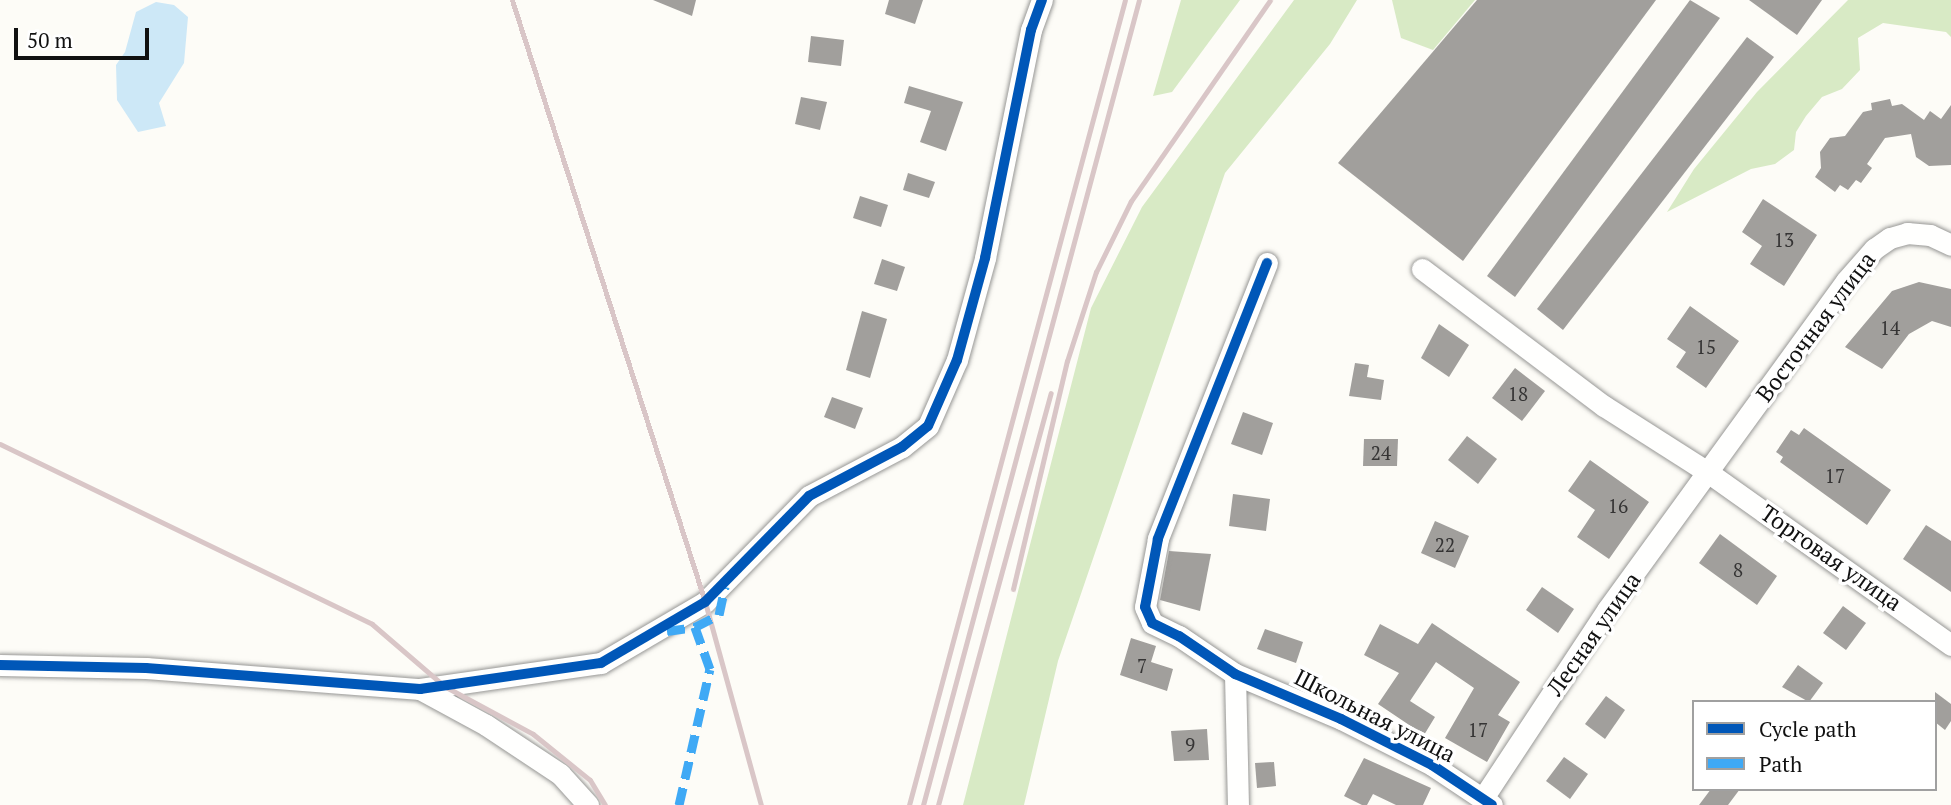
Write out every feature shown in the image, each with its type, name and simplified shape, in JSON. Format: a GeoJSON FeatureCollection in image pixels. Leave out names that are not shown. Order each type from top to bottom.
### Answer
{"type":"FeatureCollection","features":[{"type":"Feature","properties":{"kind":"street"},"geometry":{"type":"LineString","coordinates":[[0,665],[146,668],[420,689],[601,663],[645,640],[725,587],[808,496],[902,447],[928,426],[957,360],[985,258],[1031,30],[1042,0]]}},
{"type":"Feature","properties":{"kind":"street","name":"Восточная улица"},"geometry":{"type":"LineString","coordinates":[[1709,473],[1874,249],[1907,233],[1930,235],[1951,245]]}},
{"type":"Feature","properties":{"kind":"street","name":"Школьная улица"},"geometry":{"type":"LineString","coordinates":[[1267,263],[1157,540],[1144,607],[1152,623],[1179,636],[1235,674],[1341,719],[1432,765],[1487,802]]}},
{"type":"Feature","properties":{"kind":"street","name":"Торговая улица"},"geometry":{"type":"LineString","coordinates":[[1422,269],[1604,406],[1709,473],[1951,645]]}},
{"type":"Feature","properties":{"kind":"street","name":"Лесная улица"},"geometry":{"type":"LineString","coordinates":[[1487,802],[1607,611],[1709,473]]}},
{"type":"Feature","properties":{"kind":"street"},"geometry":{"type":"LineString","coordinates":[[1235,674],[1238,805]]}},
{"type":"Feature","properties":{"kind":"street"},"geometry":{"type":"LineString","coordinates":[[420,689],[486,724],[560,774],[588,805]]}},
{"type":"Feature","properties":{"kind":"green space"},"geometry":{"type":"Polygon","coordinates":[[[1181,0],[1240,0],[1172,92],[1153,96],[1181,0]]]}},
{"type":"Feature","properties":{"kind":"green space"},"geometry":{"type":"Polygon","coordinates":[[[1294,0],[1357,0],[1330,44],[1225,173],[1058,661],[1024,805],[963,805],[1091,308],[1142,207],[1294,0]]]}},
{"type":"Feature","properties":{"kind":"green space"},"geometry":{"type":"Polygon","coordinates":[[[1392,0],[1475,0],[1433,50],[1401,38],[1392,0]]]}},
{"type":"Feature","properties":{"kind":"green space"},"geometry":{"type":"Polygon","coordinates":[[[1848,0],[1951,0],[1951,37],[1946,32],[1883,23],[1858,38],[1860,70],[1842,89],[1822,97],[1806,116],[1796,132],[1794,150],[1775,164],[1751,169],[1667,212],[1694,169],[1757,92],[1848,0]]]}},
{"type":"Feature","properties":{"kind":"water"},"geometry":{"type":"Polygon","coordinates":[[[156,2],[174,5],[188,17],[184,63],[159,103],[166,126],[138,132],[117,100],[116,65],[125,52],[136,12],[156,2]]]}},
{"type":"Feature","properties":{"kind":"building"},"geometry":{"type":"Polygon","coordinates":[[[653,0],[696,0],[692,16],[653,0]]]}},
{"type":"Feature","properties":{"kind":"building"},"geometry":{"type":"Polygon","coordinates":[[[889,0],[923,0],[915,24],[885,14],[889,0]]]}},
{"type":"Feature","properties":{"kind":"building"},"geometry":{"type":"Polygon","coordinates":[[[1477,0],[1656,0],[1463,261],[1338,163],[1477,0]]]}},
{"type":"Feature","properties":{"kind":"building"},"geometry":{"type":"Polygon","coordinates":[[[1690,0],[1720,18],[1515,297],[1487,276],[1690,0]]]}},
{"type":"Feature","properties":{"kind":"building"},"geometry":{"type":"Polygon","coordinates":[[[1749,0],[1822,0],[1797,35],[1749,0]]]}},
{"type":"Feature","properties":{"kind":"building"},"geometry":{"type":"Polygon","coordinates":[[[811,36],[844,40],[841,66],[808,62],[811,36]]]}},
{"type":"Feature","properties":{"kind":"building"},"geometry":{"type":"Polygon","coordinates":[[[1747,37],[1774,57],[1563,330],[1537,309],[1747,37]]]}},
{"type":"Feature","properties":{"kind":"building"},"geometry":{"type":"Polygon","coordinates":[[[909,86],[963,102],[946,151],[920,142],[931,111],[904,103],[909,86]]]}},
{"type":"Feature","properties":{"kind":"building"},"geometry":{"type":"Polygon","coordinates":[[[801,97],[827,102],[820,130],[795,124],[801,97]]]}},
{"type":"Feature","properties":{"kind":"building"},"geometry":{"type":"Polygon","coordinates":[[[1890,99],[1892,106],[1902,104],[1924,120],[1930,111],[1941,119],[1951,105],[1951,165],[1929,166],[1916,157],[1911,134],[1885,138],[1867,164],[1872,168],[1861,183],[1856,180],[1848,190],[1840,185],[1835,192],[1815,177],[1821,168],[1820,152],[1830,138],[1845,136],[1863,112],[1872,110],[1871,103],[1890,99]]]}},
{"type":"Feature","properties":{"kind":"building"},"geometry":{"type":"Polygon","coordinates":[[[908,173],[935,182],[929,198],[903,190],[908,173]]]}},
{"type":"Feature","properties":{"kind":"building"},"geometry":{"type":"Polygon","coordinates":[[[860,196],[888,205],[881,227],[853,218],[860,196]]]}},
{"type":"Feature","properties":{"kind":"building"},"geometry":{"type":"Polygon","coordinates":[[[1763,199],[1817,235],[1784,286],[1750,264],[1762,246],[1742,232],[1763,199]]]}},
{"type":"Feature","properties":{"kind":"building"},"geometry":{"type":"Polygon","coordinates":[[[882,259],[905,267],[897,291],[874,284],[882,259]]]}},
{"type":"Feature","properties":{"kind":"building"},"geometry":{"type":"Polygon","coordinates":[[[1919,282],[1951,289],[1951,327],[1932,321],[1909,334],[1882,369],[1845,347],[1892,291],[1919,282]]]}},
{"type":"Feature","properties":{"kind":"building"},"geometry":{"type":"Polygon","coordinates":[[[1690,306],[1739,341],[1706,388],[1676,367],[1686,352],[1667,339],[1690,306]]]}},
{"type":"Feature","properties":{"kind":"building"},"geometry":{"type":"Polygon","coordinates":[[[862,311],[887,319],[870,378],[846,370],[862,311]]]}},
{"type":"Feature","properties":{"kind":"building"},"geometry":{"type":"Polygon","coordinates":[[[1439,324],[1469,345],[1449,377],[1421,358],[1439,324]]]}},
{"type":"Feature","properties":{"kind":"building"},"geometry":{"type":"Polygon","coordinates":[[[1355,363],[1369,365],[1367,377],[1384,380],[1381,400],[1349,396],[1355,363]]]}},
{"type":"Feature","properties":{"kind":"building"},"geometry":{"type":"Polygon","coordinates":[[[1515,368],[1545,391],[1522,421],[1492,398],[1515,368]]]}},
{"type":"Feature","properties":{"kind":"building"},"geometry":{"type":"Polygon","coordinates":[[[832,397],[863,408],[855,429],[824,417],[832,397]]]}},
{"type":"Feature","properties":{"kind":"building"},"geometry":{"type":"Polygon","coordinates":[[[1243,412],[1273,423],[1262,455],[1231,444],[1243,412]]]}},
{"type":"Feature","properties":{"kind":"building"},"geometry":{"type":"Polygon","coordinates":[[[1804,428],[1891,490],[1867,525],[1780,462],[1783,457],[1776,452],[1791,430],[1799,435],[1804,428]]]}},
{"type":"Feature","properties":{"kind":"building"},"geometry":{"type":"Polygon","coordinates":[[[1467,436],[1497,459],[1478,484],[1448,460],[1467,436]]]}},
{"type":"Feature","properties":{"kind":"building"},"geometry":{"type":"Polygon","coordinates":[[[1364,439],[1398,439],[1397,466],[1363,466],[1364,439]]]}},
{"type":"Feature","properties":{"kind":"building"},"geometry":{"type":"Polygon","coordinates":[[[1590,460],[1649,502],[1609,559],[1577,537],[1595,510],[1568,491],[1590,460]]]}},
{"type":"Feature","properties":{"kind":"building"},"geometry":{"type":"Polygon","coordinates":[[[1233,494],[1270,499],[1266,531],[1229,526],[1233,494]]]}},
{"type":"Feature","properties":{"kind":"building"},"geometry":{"type":"Polygon","coordinates":[[[1435,521],[1469,536],[1455,568],[1421,553],[1435,521]]]}},
{"type":"Feature","properties":{"kind":"building"},"geometry":{"type":"Polygon","coordinates":[[[1926,525],[1951,541],[1951,592],[1903,559],[1926,525]]]}},
{"type":"Feature","properties":{"kind":"building"},"geometry":{"type":"Polygon","coordinates":[[[1720,534],[1777,576],[1757,605],[1699,563],[1720,534]]]}},
{"type":"Feature","properties":{"kind":"building"},"geometry":{"type":"Polygon","coordinates":[[[1169,551],[1211,554],[1200,611],[1160,600],[1169,551]]]}},
{"type":"Feature","properties":{"kind":"building"},"geometry":{"type":"Polygon","coordinates":[[[1542,587],[1574,609],[1558,633],[1526,610],[1542,587]]]}},
{"type":"Feature","properties":{"kind":"building"},"geometry":{"type":"Polygon","coordinates":[[[1843,606],[1866,623],[1846,650],[1823,633],[1843,606]]]}},
{"type":"Feature","properties":{"kind":"building"},"geometry":{"type":"Polygon","coordinates":[[[1432,623],[1520,682],[1498,715],[1510,722],[1487,762],[1445,738],[1474,688],[1436,662],[1410,701],[1435,717],[1424,735],[1378,704],[1399,673],[1364,655],[1380,624],[1418,644],[1432,623]]]}},
{"type":"Feature","properties":{"kind":"building"},"geometry":{"type":"Polygon","coordinates":[[[1265,629],[1303,642],[1296,663],[1257,649],[1265,629]]]}},
{"type":"Feature","properties":{"kind":"building"},"geometry":{"type":"Polygon","coordinates":[[[1131,638],[1156,646],[1151,662],[1173,669],[1167,691],[1120,675],[1131,638]]]}},
{"type":"Feature","properties":{"kind":"building"},"geometry":{"type":"Polygon","coordinates":[[[1798,665],[1823,683],[1810,700],[1805,700],[1782,687],[1798,665]]]}},
{"type":"Feature","properties":{"kind":"building"},"geometry":{"type":"Polygon","coordinates":[[[1935,692],[1951,704],[1951,721],[1945,730],[1937,724],[1935,692]]]}},
{"type":"Feature","properties":{"kind":"building"},"geometry":{"type":"Polygon","coordinates":[[[1606,696],[1625,710],[1605,739],[1585,724],[1606,696]]]}},
{"type":"Feature","properties":{"kind":"building"},"geometry":{"type":"Polygon","coordinates":[[[1207,729],[1209,760],[1174,761],[1171,731],[1207,729]]]}},
{"type":"Feature","properties":{"kind":"building"},"geometry":{"type":"Polygon","coordinates":[[[1564,757],[1588,774],[1570,799],[1546,781],[1564,757]]]}},
{"type":"Feature","properties":{"kind":"building"},"geometry":{"type":"Polygon","coordinates":[[[1364,758],[1431,788],[1423,805],[1396,805],[1373,794],[1367,805],[1362,805],[1344,796],[1364,758]]]}},
{"type":"Feature","properties":{"kind":"building"},"geometry":{"type":"Polygon","coordinates":[[[1274,762],[1276,786],[1257,788],[1255,763],[1274,762]]]}},
{"type":"Feature","properties":{"kind":"building"},"geometry":{"type":"Polygon","coordinates":[[[1710,791],[1738,791],[1728,805],[1699,805],[1710,791]]]}},
{"type":"Feature","properties":{"kind":"railway"},"geometry":{"type":"LineString","coordinates":[[512,0],[705,602],[761,805]]}},
{"type":"Feature","properties":{"kind":"railway"},"geometry":{"type":"LineString","coordinates":[[909,805],[1125,0]]}},
{"type":"Feature","properties":{"kind":"railway"},"geometry":{"type":"LineString","coordinates":[[923,805],[1139,0]]}},
{"type":"Feature","properties":{"kind":"railway"},"geometry":{"type":"LineString","coordinates":[[1013,589],[1067,361],[1096,272],[1131,201],[1270,0]]}},
{"type":"Feature","properties":{"kind":"railway"},"geometry":{"type":"LineString","coordinates":[[938,805],[1051,393]]}},
{"type":"Feature","properties":{"kind":"railway"},"geometry":{"type":"LineString","coordinates":[[0,444],[372,624],[444,686],[533,734],[590,780],[605,805]]}},
{"type":"Feature","properties":{"kind":"marked path"},"geometry":{"type":"LineString","coordinates":[[667,631],[695,627],[719,615],[725,587]]}},
{"type":"Feature","properties":{"kind":"marked path"},"geometry":{"type":"LineString","coordinates":[[679,805],[710,669],[695,627]]}},
{"type":"Feature","properties":{"kind":"cycle path"},"geometry":{"type":"LineString","coordinates":[[0,665],[146,668],[420,689],[601,663],[705,602],[809,496],[902,447],[928,426],[957,360],[985,258],[1031,30],[1042,0]]}},
{"type":"Feature","properties":{"kind":"cycle path"},"geometry":{"type":"LineString","coordinates":[[1267,263],[1158,539],[1145,607],[1152,623],[1179,636],[1235,674],[1341,719],[1432,765],[1492,805]]}}]}
